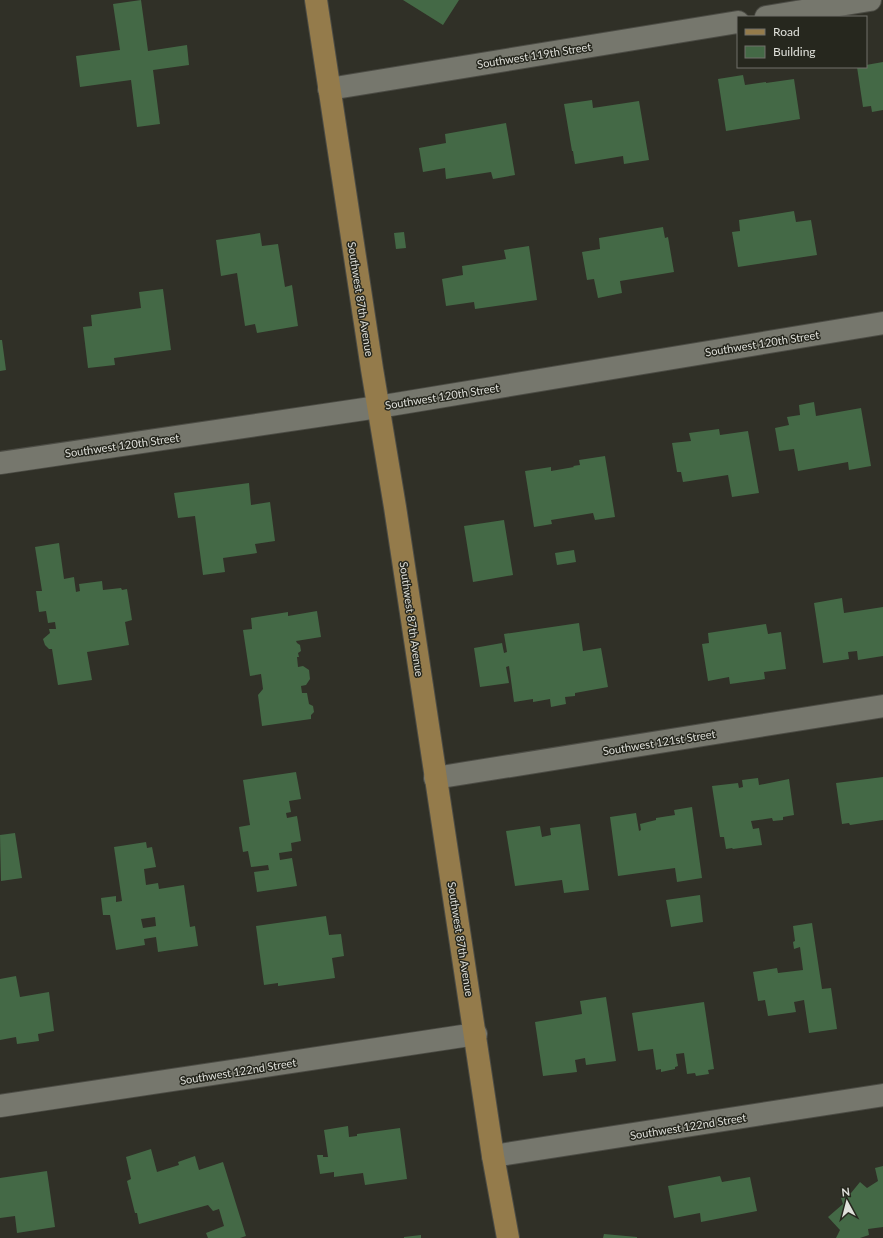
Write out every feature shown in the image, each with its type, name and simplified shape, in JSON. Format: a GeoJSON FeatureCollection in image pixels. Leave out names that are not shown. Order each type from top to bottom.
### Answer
{"type":"FeatureCollection","features":[{"type":"Feature","properties":{"kind":"main road","name":"Southwest 87th Avenue"},"geometry":{"type":"LineString","coordinates":[[316,0],[378,407],[396,514],[435,778],[476,1034],[493,1156],[508,1238]]}},
{"type":"Feature","properties":{"kind":"street"},"geometry":{"type":"LineString","coordinates":[[772,16],[870,0]]}},
{"type":"Feature","properties":{"kind":"street","name":"Southwest 119th Street"},"geometry":{"type":"LineString","coordinates":[[329,89],[737,22]]}},
{"type":"Feature","properties":{"kind":"street","name":"Southwest 120th Street"},"geometry":{"type":"LineString","coordinates":[[0,463],[378,407],[883,323]]}},
{"type":"Feature","properties":{"kind":"street","name":"Southwest 121st Street"},"geometry":{"type":"LineString","coordinates":[[435,778],[883,706]]}},
{"type":"Feature","properties":{"kind":"street","name":"Southwest 122nd Street"},"geometry":{"type":"LineString","coordinates":[[0,1106],[476,1034]]}},
{"type":"Feature","properties":{"kind":"street","name":"Southwest 122nd Street"},"geometry":{"type":"LineString","coordinates":[[493,1156],[883,1095]]}},
{"type":"Feature","properties":{"kind":"building"},"geometry":{"type":"Polygon","coordinates":[[[141,0],[148,51],[187,45],[189,65],[153,70],[160,124],[137,127],[131,80],[80,87],[76,56],[120,50],[113,4],[141,0]]]}},
{"type":"Feature","properties":{"kind":"building"},"geometry":{"type":"Polygon","coordinates":[[[403,0],[459,0],[443,25],[403,0]]]}},
{"type":"Feature","properties":{"kind":"building"},"geometry":{"type":"Polygon","coordinates":[[[883,62],[883,110],[872,112],[871,106],[863,107],[857,68],[867,68],[867,65],[883,62]]]}},
{"type":"Feature","properties":{"kind":"building"},"geometry":{"type":"Polygon","coordinates":[[[743,75],[745,85],[794,79],[800,119],[726,131],[718,79],[743,75]]]}},
{"type":"Feature","properties":{"kind":"building"},"geometry":{"type":"Polygon","coordinates":[[[592,100],[593,108],[639,101],[649,160],[624,164],[623,156],[575,164],[564,104],[592,100]]]}},
{"type":"Feature","properties":{"kind":"building"},"geometry":{"type":"Polygon","coordinates":[[[506,123],[515,175],[493,179],[491,172],[446,179],[445,168],[423,172],[419,148],[446,143],[445,134],[506,123]]]}},
{"type":"Feature","properties":{"kind":"building"},"geometry":{"type":"Polygon","coordinates":[[[794,211],[796,222],[811,220],[817,255],[738,267],[732,232],[740,231],[739,220],[794,211]]]}},
{"type":"Feature","properties":{"kind":"building"},"geometry":{"type":"Polygon","coordinates":[[[663,227],[665,238],[668,237],[674,272],[620,281],[622,293],[598,298],[594,279],[587,280],[582,252],[600,249],[599,238],[663,227]]]}},
{"type":"Feature","properties":{"kind":"building"},"geometry":{"type":"Polygon","coordinates":[[[404,232],[406,248],[396,249],[394,233],[404,232]]]}},
{"type":"Feature","properties":{"kind":"building"},"geometry":{"type":"Polygon","coordinates":[[[260,233],[262,246],[278,244],[285,287],[292,285],[298,326],[257,333],[255,324],[245,326],[237,273],[221,276],[216,240],[260,233]]]}},
{"type":"Feature","properties":{"kind":"building"},"geometry":{"type":"Polygon","coordinates":[[[529,246],[537,300],[475,309],[474,302],[446,306],[442,279],[463,275],[462,266],[506,259],[504,250],[529,246]]]}},
{"type":"Feature","properties":{"kind":"building"},"geometry":{"type":"Polygon","coordinates":[[[163,289],[171,350],[114,358],[115,365],[88,368],[83,327],[92,326],[91,315],[141,308],[139,292],[163,289]]]}},
{"type":"Feature","properties":{"kind":"building"},"geometry":{"type":"Polygon","coordinates":[[[0,340],[2,340],[6,370],[0,371],[0,340]]]}},
{"type":"Feature","properties":{"kind":"building"},"geometry":{"type":"Polygon","coordinates":[[[814,402],[816,416],[861,408],[871,466],[849,470],[848,462],[798,471],[794,449],[779,451],[775,428],[789,425],[787,417],[800,415],[799,405],[814,402]]]}},
{"type":"Feature","properties":{"kind":"building"},"geometry":{"type":"Polygon","coordinates":[[[719,429],[720,435],[748,431],[759,493],[732,497],[728,475],[683,482],[681,472],[677,472],[672,443],[691,441],[689,433],[719,429]]]}},
{"type":"Feature","properties":{"kind":"building"},"geometry":{"type":"Polygon","coordinates":[[[605,456],[615,517],[595,520],[593,513],[551,520],[552,524],[534,527],[525,471],[551,467],[551,471],[574,467],[573,466],[580,465],[579,460],[605,456]]]}},
{"type":"Feature","properties":{"kind":"building"},"geometry":{"type":"Polygon","coordinates":[[[249,483],[251,505],[270,502],[275,541],[255,544],[257,553],[223,558],[225,572],[203,575],[195,516],[178,518],[174,493],[249,483]]]}},
{"type":"Feature","properties":{"kind":"building"},"geometry":{"type":"Polygon","coordinates":[[[504,520],[513,575],[473,582],[464,526],[504,520]]]}},
{"type":"Feature","properties":{"kind":"building"},"geometry":{"type":"Polygon","coordinates":[[[59,543],[64,579],[74,577],[76,592],[80,591],[79,584],[102,581],[103,590],[121,588],[122,590],[127,589],[132,620],[125,622],[129,645],[87,652],[92,680],[58,685],[52,649],[49,649],[45,645],[43,639],[50,633],[49,629],[56,629],[55,622],[48,623],[46,611],[39,612],[36,591],[42,591],[35,547],[59,543]]]}},
{"type":"Feature","properties":{"kind":"building"},"geometry":{"type":"Polygon","coordinates":[[[574,550],[576,562],[557,565],[555,553],[574,550]]]}},
{"type":"Feature","properties":{"kind":"building"},"geometry":{"type":"Polygon","coordinates":[[[842,598],[844,613],[883,607],[883,656],[858,660],[857,651],[848,652],[849,659],[823,663],[814,603],[842,598]]]}},
{"type":"Feature","properties":{"kind":"building"},"geometry":{"type":"Polygon","coordinates":[[[317,611],[321,637],[296,641],[300,645],[301,651],[298,653],[299,657],[297,657],[298,667],[303,666],[309,670],[310,679],[306,685],[301,686],[302,693],[307,693],[309,704],[313,706],[314,712],[311,715],[311,719],[262,726],[258,695],[263,689],[261,674],[250,676],[243,630],[252,629],[251,618],[288,612],[288,616],[317,611]]]}},
{"type":"Feature","properties":{"kind":"building"},"geometry":{"type":"Polygon","coordinates":[[[579,623],[583,651],[601,648],[608,687],[575,693],[575,696],[565,697],[566,704],[551,707],[550,699],[533,702],[533,699],[514,702],[509,666],[506,667],[509,683],[480,687],[474,648],[502,643],[504,653],[507,652],[504,634],[579,623]]]}},
{"type":"Feature","properties":{"kind":"building"},"geometry":{"type":"Polygon","coordinates":[[[766,624],[768,634],[781,632],[786,669],[764,672],[765,679],[730,684],[729,677],[708,681],[702,644],[709,643],[708,633],[766,624]]]}},
{"type":"Feature","properties":{"kind":"building"},"geometry":{"type":"Polygon","coordinates":[[[296,772],[301,799],[289,801],[291,812],[286,813],[287,818],[297,816],[301,841],[291,843],[292,851],[279,853],[280,860],[292,858],[297,886],[257,892],[254,872],[269,870],[268,865],[251,867],[248,851],[243,852],[239,827],[250,825],[243,780],[296,772]]]}},
{"type":"Feature","properties":{"kind":"building"},"geometry":{"type":"Polygon","coordinates":[[[883,777],[883,820],[850,825],[849,823],[842,824],[836,783],[883,777]]]}},
{"type":"Feature","properties":{"kind":"building"},"geometry":{"type":"Polygon","coordinates":[[[758,778],[759,785],[789,779],[794,815],[783,817],[783,820],[773,821],[772,818],[751,821],[753,829],[759,828],[762,845],[726,849],[724,837],[720,837],[712,786],[738,783],[739,788],[743,787],[742,780],[758,778]]]}},
{"type":"Feature","properties":{"kind":"building"},"geometry":{"type":"Polygon","coordinates":[[[692,807],[702,878],[677,882],[675,868],[618,876],[610,817],[636,813],[639,831],[641,830],[640,824],[656,820],[656,818],[675,815],[674,810],[692,807]]]}},
{"type":"Feature","properties":{"kind":"building"},"geometry":{"type":"Polygon","coordinates":[[[580,824],[589,890],[564,893],[562,880],[515,886],[506,831],[540,826],[542,837],[551,835],[550,828],[580,824]]]}},
{"type":"Feature","properties":{"kind":"building"},"geometry":{"type":"Polygon","coordinates":[[[15,833],[22,878],[1,881],[0,835],[15,833]]]}},
{"type":"Feature","properties":{"kind":"building"},"geometry":{"type":"Polygon","coordinates":[[[146,842],[147,848],[152,847],[156,867],[144,869],[146,885],[158,883],[159,889],[184,885],[190,927],[195,926],[198,946],[158,952],[156,937],[144,939],[145,945],[116,950],[110,915],[103,915],[101,898],[116,896],[116,902],[122,901],[114,847],[146,842]],[[155,917],[141,919],[143,928],[156,926],[155,917]]]}},
{"type":"Feature","properties":{"kind":"building"},"geometry":{"type":"Polygon","coordinates":[[[700,895],[703,922],[671,927],[666,900],[700,895]]]}},
{"type":"Feature","properties":{"kind":"building"},"geometry":{"type":"Polygon","coordinates":[[[326,916],[329,935],[341,934],[344,956],[332,958],[335,978],[278,986],[278,983],[264,985],[256,926],[326,916]]]}},
{"type":"Feature","properties":{"kind":"building"},"geometry":{"type":"Polygon","coordinates":[[[812,923],[822,989],[831,988],[837,1029],[809,1033],[804,1000],[794,1002],[796,1012],[768,1016],[765,1000],[758,1001],[753,972],[777,968],[778,973],[803,970],[800,947],[794,949],[793,942],[795,941],[793,926],[812,923]]]}},
{"type":"Feature","properties":{"kind":"building"},"geometry":{"type":"Polygon","coordinates":[[[16,976],[20,997],[49,992],[54,1031],[38,1034],[39,1041],[17,1044],[16,1037],[0,1040],[0,979],[16,976]]]}},
{"type":"Feature","properties":{"kind":"building"},"geometry":{"type":"Polygon","coordinates":[[[606,997],[616,1061],[586,1065],[585,1058],[575,1060],[577,1072],[543,1076],[535,1022],[582,1014],[580,1001],[606,997]]]}},
{"type":"Feature","properties":{"kind":"building"},"geometry":{"type":"Polygon","coordinates":[[[704,1002],[714,1069],[708,1070],[709,1074],[696,1076],[695,1073],[687,1074],[684,1053],[676,1054],[678,1066],[675,1067],[675,1069],[661,1072],[661,1069],[656,1070],[653,1049],[638,1051],[632,1013],[704,1002]]]}},
{"type":"Feature","properties":{"kind":"building"},"geometry":{"type":"Polygon","coordinates":[[[348,1126],[349,1137],[357,1136],[357,1134],[400,1128],[407,1179],[365,1185],[363,1173],[334,1177],[334,1172],[320,1174],[317,1155],[328,1157],[324,1130],[348,1126]]]}},
{"type":"Feature","properties":{"kind":"building"},"geometry":{"type":"Polygon","coordinates":[[[151,1149],[157,1172],[179,1165],[178,1162],[195,1156],[199,1170],[223,1162],[246,1236],[240,1238],[208,1238],[206,1233],[224,1226],[219,1209],[213,1211],[208,1205],[139,1224],[127,1181],[131,1179],[126,1157],[151,1149]]]}},
{"type":"Feature","properties":{"kind":"building"},"geometry":{"type":"Polygon","coordinates":[[[883,1166],[883,1227],[868,1229],[869,1235],[860,1238],[836,1238],[840,1230],[828,1217],[843,1204],[841,1198],[846,1193],[851,1193],[860,1182],[867,1188],[878,1181],[875,1168],[883,1166]]]}},
{"type":"Feature","properties":{"kind":"building"},"geometry":{"type":"Polygon","coordinates":[[[47,1171],[55,1227],[17,1233],[15,1216],[0,1218],[0,1178],[47,1171]]]}},
{"type":"Feature","properties":{"kind":"building"},"geometry":{"type":"Polygon","coordinates":[[[720,1176],[722,1182],[750,1177],[757,1211],[701,1222],[700,1213],[674,1218],[668,1186],[720,1176]]]}},
{"type":"Feature","properties":{"kind":"building"},"geometry":{"type":"Polygon","coordinates":[[[604,1234],[637,1237],[637,1238],[603,1238],[604,1234]]]}},
{"type":"Feature","properties":{"kind":"building"},"geometry":{"type":"Polygon","coordinates":[[[421,1235],[421,1238],[404,1238],[404,1237],[421,1235]]]}}]}
